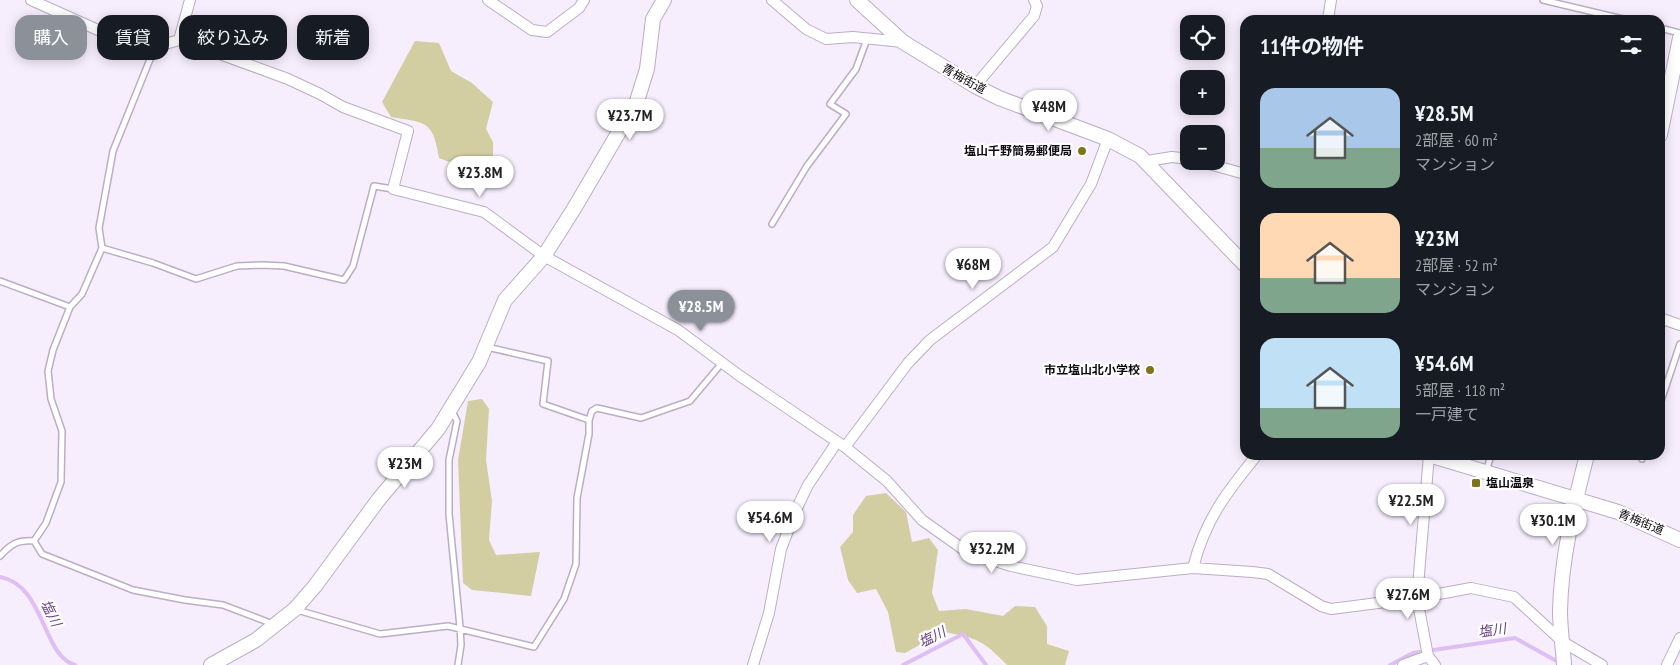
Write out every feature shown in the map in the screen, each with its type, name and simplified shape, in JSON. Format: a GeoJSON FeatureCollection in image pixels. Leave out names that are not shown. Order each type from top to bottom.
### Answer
{"type":"FeatureCollection","features":[{"type":"Feature","properties":{"kind":"street"},"geometry":{"type":"LineString","coordinates":[[31,0],[97,30]]}},
{"type":"Feature","properties":{"kind":"street"},"geometry":{"type":"LineString","coordinates":[[186,15],[190,0]]}},
{"type":"Feature","properties":{"kind":"street"},"geometry":{"type":"LineString","coordinates":[[488,0],[532,30],[547,32],[579,8],[584,0]]}},
{"type":"Feature","properties":{"kind":"street"},"geometry":{"type":"LineString","coordinates":[[211,665],[249,644],[295,609],[315,586],[384,492],[438,429],[486,347],[505,300],[544,256],[637,101],[648,69],[653,19],[664,0]]}},
{"type":"Feature","properties":{"kind":"street"},"geometry":{"type":"LineString","coordinates":[[772,0],[806,29],[826,39],[867,39],[904,42]]}},
{"type":"Feature","properties":{"kind":"street","name":"青梅街道"},"geometry":{"type":"LineString","coordinates":[[857,0],[904,42],[975,86],[999,98],[1108,139],[1147,162],[1240,260]]}},
{"type":"Feature","properties":{"kind":"street"},"geometry":{"type":"LineString","coordinates":[[975,86],[1034,16],[1036,6],[1034,0]]}},
{"type":"Feature","properties":{"kind":"street"},"geometry":{"type":"LineString","coordinates":[[1329,15],[1331,0]]}},
{"type":"Feature","properties":{"kind":"street"},"geometry":{"type":"LineString","coordinates":[[1665,111],[1680,38]]}},
{"type":"Feature","properties":{"kind":"street"},"geometry":{"type":"LineString","coordinates":[[169,43],[179,40]]}},
{"type":"Feature","properties":{"kind":"street"},"geometry":{"type":"LineString","coordinates":[[235,60],[288,79],[343,107],[408,131],[393,189],[484,212],[544,256],[678,330],[722,363],[841,445],[887,481],[922,520],[966,552],[1011,566],[1076,580],[1193,568],[1268,574],[1321,606],[1331,609],[1417,598],[1471,588],[1514,597],[1563,642],[1602,665]]}},
{"type":"Feature","properties":{"kind":"street"},"geometry":{"type":"LineString","coordinates":[[753,665],[769,613],[781,549],[808,485],[908,363],[930,340],[1053,247],[1091,184],[1108,139]]}},
{"type":"Feature","properties":{"kind":"street"},"geometry":{"type":"LineString","coordinates":[[1147,162],[1172,157],[1180,158]]}},
{"type":"Feature","properties":{"kind":"street"},"geometry":{"type":"LineString","coordinates":[[1225,168],[1240,173]]}},
{"type":"Feature","properties":{"kind":"street"},"geometry":{"type":"LineString","coordinates":[[1665,320],[1680,325]]}},
{"type":"Feature","properties":{"kind":"street"},"geometry":{"type":"LineString","coordinates":[[1193,568],[1205,529],[1225,495],[1253,460]]}},
{"type":"Feature","properties":{"kind":"street"},"geometry":{"type":"LineString","coordinates":[[1429,460],[1417,598],[1428,655],[1435,665]]}},
{"type":"Feature","properties":{"kind":"street","name":"青梅街道"},"geometry":{"type":"LineString","coordinates":[[1445,460],[1618,512],[1680,540]]}},
{"type":"Feature","properties":{"kind":"street"},"geometry":{"type":"LineString","coordinates":[[1564,665],[1560,612],[1562,576],[1576,500],[1586,460]]}},
{"type":"Feature","properties":{"kind":"street"},"geometry":{"type":"LineString","coordinates":[[1667,665],[1680,638]]}},
{"type":"Feature","properties":{"kind":"street"},"geometry":{"type":"LineString","coordinates":[[1403,665],[1428,655]]}},
{"type":"Feature","properties":{"kind":"lane"},"geometry":{"type":"LineString","coordinates":[[1543,0],[1606,15]]}},
{"type":"Feature","properties":{"kind":"lane"},"geometry":{"type":"LineString","coordinates":[[1665,29],[1680,33]]}},
{"type":"Feature","properties":{"kind":"lane"},"geometry":{"type":"LineString","coordinates":[[772,224],[807,166],[846,114],[830,104],[856,69],[867,39]]}},
{"type":"Feature","properties":{"kind":"lane"},"geometry":{"type":"LineString","coordinates":[[34,541],[46,522],[61,482],[62,431],[52,399],[48,371],[53,350],[70,307],[82,294],[102,248],[99,228],[113,151],[150,60]]}},
{"type":"Feature","properties":{"kind":"lane"},"geometry":{"type":"LineString","coordinates":[[102,248],[153,263],[196,279],[237,266],[263,265],[284,266],[344,280],[353,266],[374,186],[393,189]]}},
{"type":"Feature","properties":{"kind":"lane"},"geometry":{"type":"LineString","coordinates":[[0,281],[70,307]]}},
{"type":"Feature","properties":{"kind":"lane"},"geometry":{"type":"LineString","coordinates":[[1665,389],[1680,344]]}},
{"type":"Feature","properties":{"kind":"lane"},"geometry":{"type":"LineString","coordinates":[[486,347],[548,361],[543,404],[589,420]]}},
{"type":"Feature","properties":{"kind":"lane"},"geometry":{"type":"LineString","coordinates":[[295,609],[380,634],[448,626],[460,627],[534,647],[564,599],[576,564],[577,498],[592,411],[597,408],[641,418],[690,401],[722,363]]}},
{"type":"Feature","properties":{"kind":"lane"},"geometry":{"type":"LineString","coordinates":[[451,408],[457,420],[449,460],[449,514],[460,627],[461,645],[458,665]]}},
{"type":"Feature","properties":{"kind":"lane"},"geometry":{"type":"LineString","coordinates":[[1486,473],[1490,460]]}},
{"type":"Feature","properties":{"kind":"lane"},"geometry":{"type":"LineString","coordinates":[[0,556],[11,544],[20,541],[34,541]]}},
{"type":"Feature","properties":{"kind":"lane"},"geometry":{"type":"LineString","coordinates":[[34,541],[42,554],[133,590],[185,600],[223,604],[276,625]]}},
{"type":"Feature","properties":{"kind":"shaded area"},"geometry":{"type":"Polygon","coordinates":[[[415,41],[439,43],[451,71],[472,83],[493,102],[486,129],[493,142],[493,164],[475,172],[439,158],[434,136],[426,126],[391,117],[382,102],[415,41]]]}},
{"type":"Feature","properties":{"kind":"shaded area"},"geometry":{"type":"Polygon","coordinates":[[[482,399],[489,409],[486,460],[492,501],[489,540],[496,555],[540,552],[531,596],[472,590],[463,583],[458,460],[468,401],[482,399]]]}},
{"type":"Feature","properties":{"kind":"shaded area"},"geometry":{"type":"Polygon","coordinates":[[[886,493],[906,512],[912,542],[929,538],[938,550],[932,593],[939,611],[966,609],[1003,616],[1015,606],[1035,607],[1047,626],[1047,644],[1069,651],[1065,665],[1007,665],[992,650],[979,641],[943,632],[905,653],[896,652],[888,612],[876,589],[857,593],[848,580],[840,547],[853,532],[853,515],[866,496],[886,493]]]}},
{"type":"Feature","properties":{"kind":"waterway","name":"塩川"},"geometry":{"type":"LineString","coordinates":[[0,577],[15,583],[26,593],[35,606],[56,649],[64,659],[75,665]]}},
{"type":"Feature","properties":{"kind":"waterway","name":"塩川"},"geometry":{"type":"LineString","coordinates":[[903,665],[963,634],[986,665]]}},
{"type":"Feature","properties":{"kind":"waterway","name":"塩川"},"geometry":{"type":"LineString","coordinates":[[1390,665],[1413,653],[1515,638],[1560,663]]}},
{"type":"Feature","properties":{"kind":"place","name":"塩山千野簡易郵便局"},"geometry":{"type":"Point","coordinates":[1082,151]}},
{"type":"Feature","properties":{"kind":"place","name":"市立塩山北小学校"},"geometry":{"type":"Point","coordinates":[1150,370]}},
{"type":"Feature","properties":{"kind":"place","name":"塩山温泉"},"geometry":{"type":"Point","coordinates":[1476,483]}}]}
